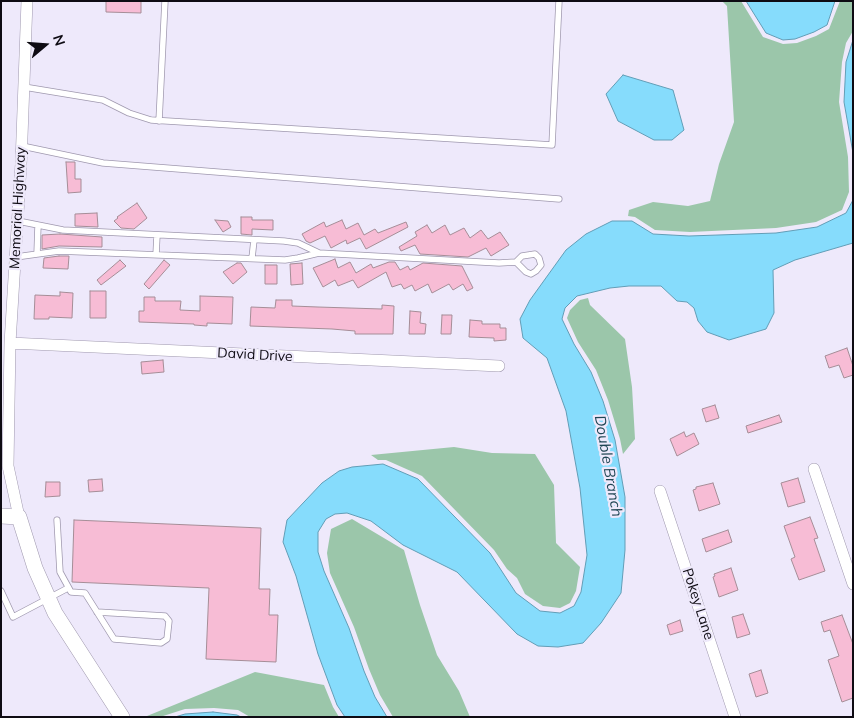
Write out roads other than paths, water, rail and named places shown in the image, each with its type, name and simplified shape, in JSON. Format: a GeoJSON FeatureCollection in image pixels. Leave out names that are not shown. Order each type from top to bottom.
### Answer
{"type":"FeatureCollection","features":[{"type":"Feature","properties":{"kind":"street","name":"Memorial Highway"},"geometry":{"type":"LineString","coordinates":[[27,1],[16,257],[7,340],[5,442],[8,466],[19,517],[35,568],[48,598],[55,613],[119,713]]}},
{"type":"Feature","properties":{"kind":"street","name":"David Drive"},"geometry":{"type":"LineString","coordinates":[[7,340],[499,366]]}},
{"type":"Feature","properties":{"kind":"street"},"geometry":{"type":"LineString","coordinates":[[814,469],[853,584]]}},
{"type":"Feature","properties":{"kind":"street","name":"Pokey Lane"},"geometry":{"type":"LineString","coordinates":[[660,491],[735,717]]}},
{"type":"Feature","properties":{"kind":"street"},"geometry":{"type":"LineString","coordinates":[[1,516],[19,517]]}},
{"type":"Feature","properties":{"kind":"lane"},"geometry":{"type":"LineString","coordinates":[[159,121],[165,1]]}},
{"type":"Feature","properties":{"kind":"lane"},"geometry":{"type":"LineString","coordinates":[[24,87],[103,100],[129,113],[159,121],[552,145],[559,1]]}},
{"type":"Feature","properties":{"kind":"lane"},"geometry":{"type":"LineString","coordinates":[[22,146],[103,163],[559,199]]}},
{"type":"Feature","properties":{"kind":"lane"},"geometry":{"type":"LineString","coordinates":[[18,221],[63,230],[298,244],[319,253]]}},
{"type":"Feature","properties":{"kind":"lane"},"geometry":{"type":"LineString","coordinates":[[37,254],[38,225]]}},
{"type":"Feature","properties":{"kind":"lane"},"geometry":{"type":"LineString","coordinates":[[156,255],[157,235]]}},
{"type":"Feature","properties":{"kind":"lane"},"geometry":{"type":"LineString","coordinates":[[252,258],[254,240]]}},
{"type":"Feature","properties":{"kind":"lane"},"geometry":{"type":"LineString","coordinates":[[16,257],[58,251],[285,260],[319,253],[499,263],[516,262]]}},
{"type":"Feature","properties":{"kind":"lane"},"geometry":{"type":"LineString","coordinates":[[57,520],[60,572],[71,592],[85,593],[114,639],[161,643],[167,640],[169,621],[165,616],[97,612]]}},
{"type":"Feature","properties":{"kind":"lane"},"geometry":{"type":"LineString","coordinates":[[1,592],[13,617],[68,588]]}},
{"type":"Feature","properties":{"kind":"water"},"geometry":{"type":"Polygon","coordinates":[[[746,1],[835,1],[827,25],[795,39],[783,40],[766,33],[746,1]]]}},
{"type":"Feature","properties":{"kind":"water"},"geometry":{"type":"Polygon","coordinates":[[[853,40],[853,153],[844,102],[846,62],[853,40]]]}},
{"type":"Feature","properties":{"kind":"water"},"geometry":{"type":"Polygon","coordinates":[[[623,75],[673,90],[684,130],[672,140],[654,140],[618,121],[606,94],[623,75]]]}},
{"type":"Feature","properties":{"kind":"water","name":"Double Branch"},"geometry":{"type":"Polygon","coordinates":[[[853,200],[853,243],[795,260],[773,270],[774,313],[766,329],[729,340],[707,332],[698,321],[694,308],[687,302],[677,301],[661,286],[610,288],[577,296],[565,308],[562,319],[591,372],[603,401],[615,440],[625,497],[625,550],[621,593],[601,623],[583,643],[558,647],[538,646],[517,634],[457,572],[403,545],[371,521],[347,513],[335,514],[326,519],[318,532],[318,552],[324,571],[349,628],[364,671],[375,697],[387,717],[345,717],[337,705],[318,654],[296,576],[283,542],[287,520],[322,483],[339,471],[352,467],[383,464],[418,479],[490,553],[516,593],[540,611],[560,613],[574,606],[581,592],[587,555],[580,488],[566,411],[547,358],[523,338],[520,319],[530,300],[566,250],[586,234],[612,221],[632,221],[653,234],[689,236],[776,233],[817,227],[846,213],[853,200]]]}},
{"type":"Feature","properties":{"kind":"water"},"geometry":{"type":"Polygon","coordinates":[[[213,712],[241,717],[175,717],[185,714],[213,712]]]}}]}
